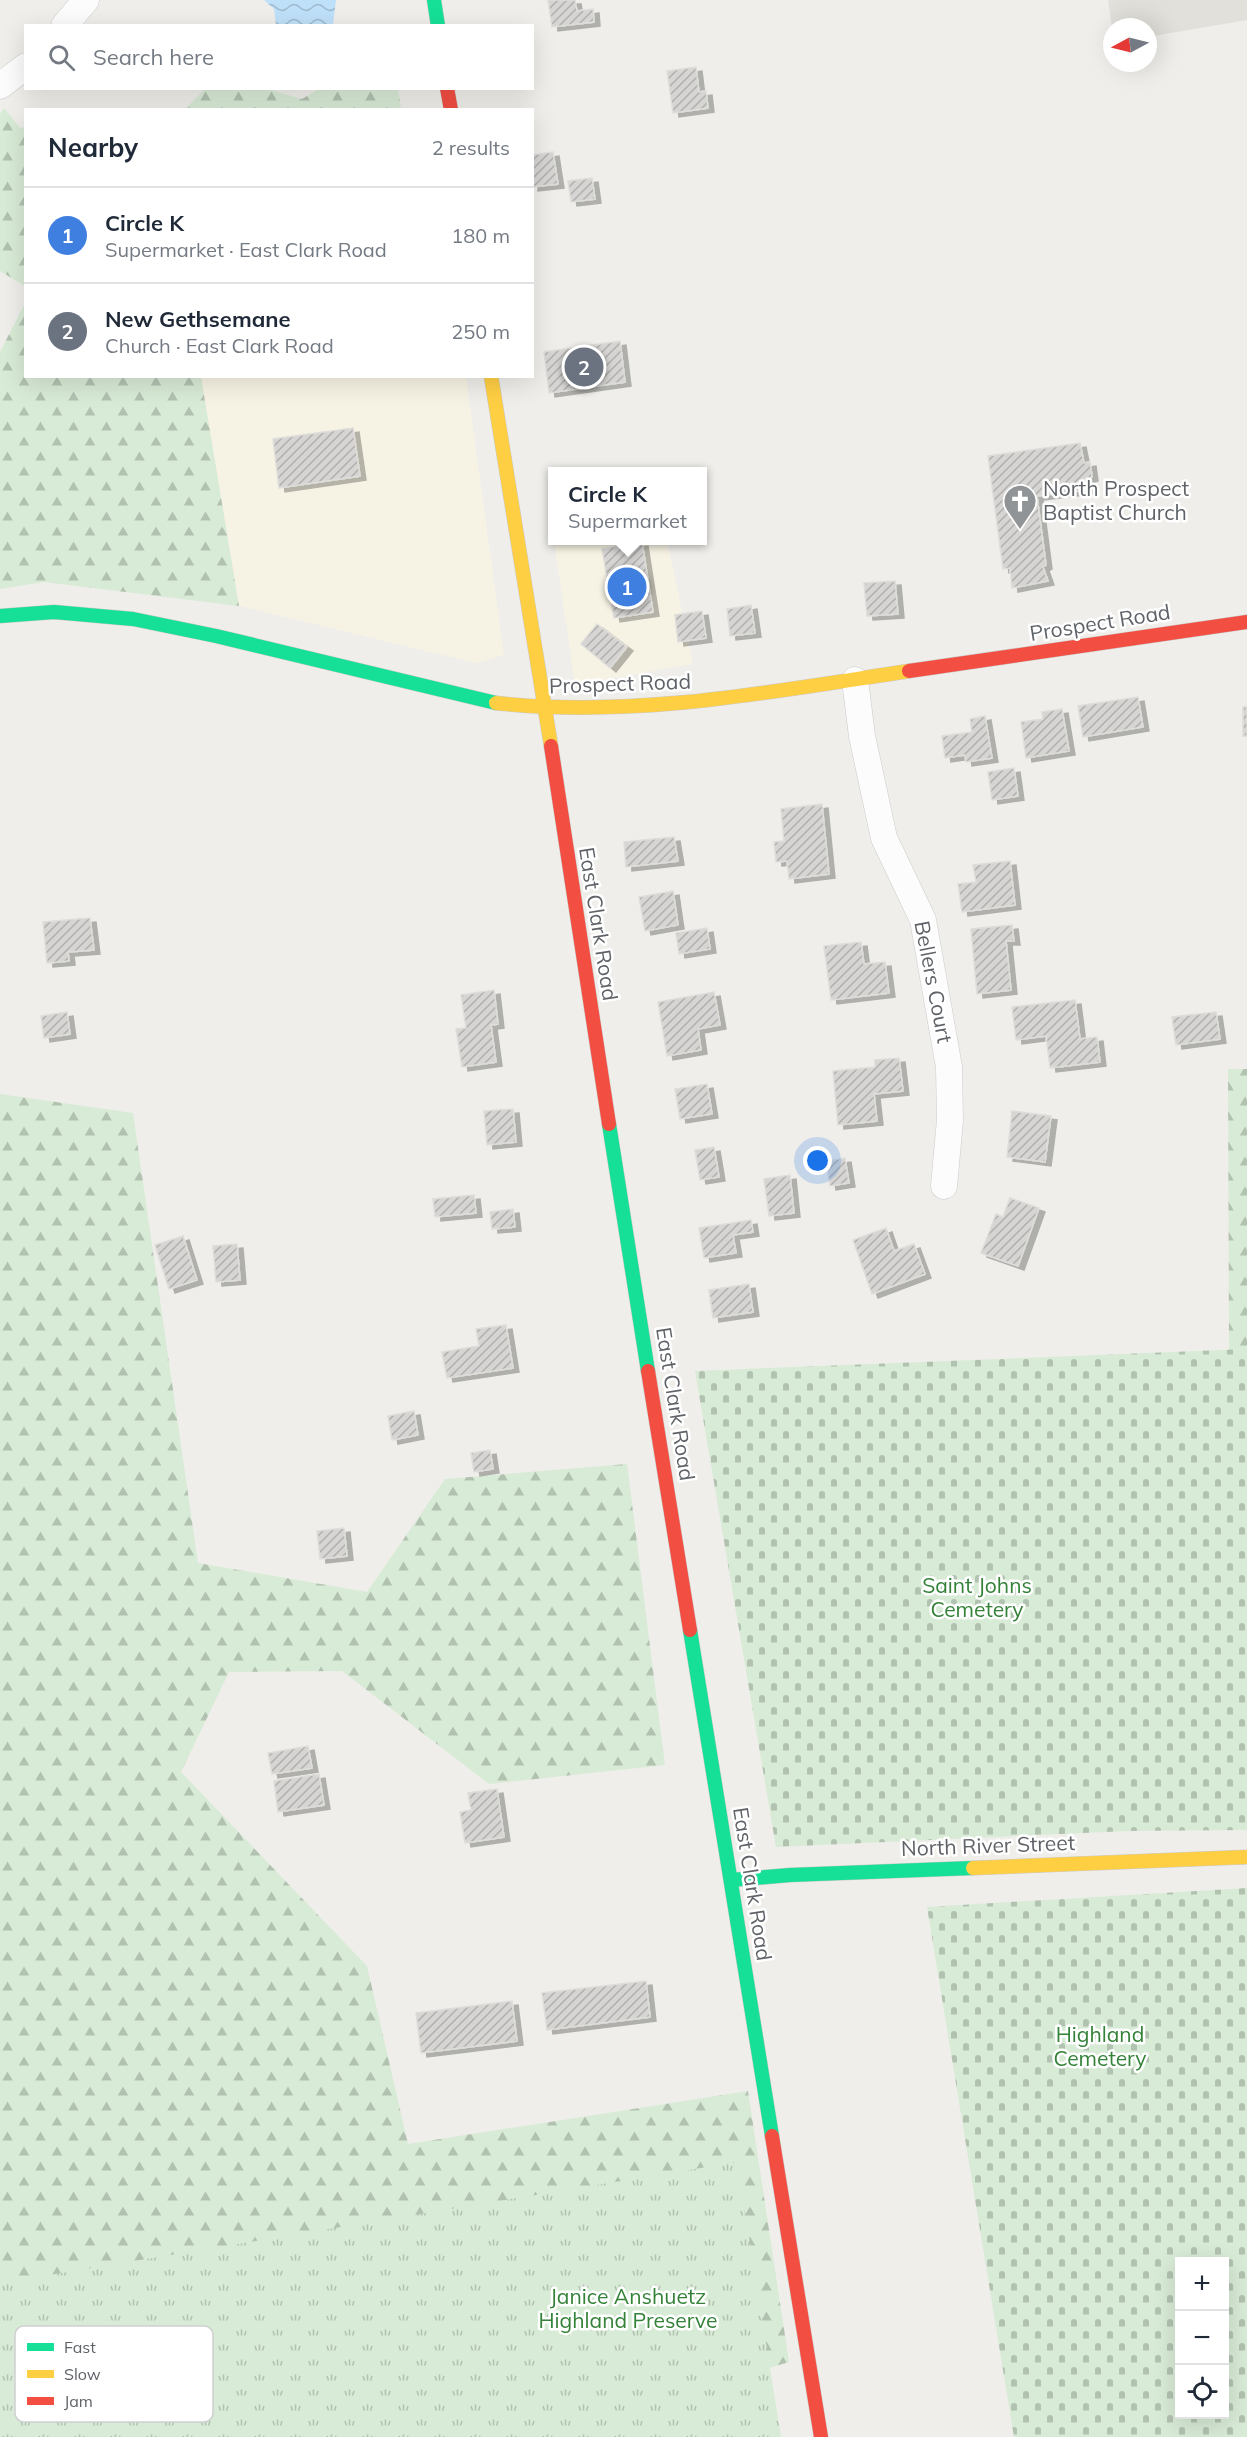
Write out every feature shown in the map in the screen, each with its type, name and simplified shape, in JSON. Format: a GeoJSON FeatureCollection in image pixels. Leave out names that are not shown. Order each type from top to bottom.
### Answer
{"type":"FeatureCollection","features":[{"type":"Feature","properties":{"kind":"main road"},"geometry":{"type":"LineString","coordinates":[[434,0],[438,24]]}},
{"type":"Feature","properties":{"kind":"main road"},"geometry":{"type":"LineString","coordinates":[[447,90],[451,108]]}},
{"type":"Feature","properties":{"kind":"main road","name":"East Clark Road"},"geometry":{"type":"LineString","coordinates":[[490,378],[821,2437]]}},
{"type":"Feature","properties":{"kind":"main road","name":"Prospect Road"},"geometry":{"type":"LineString","coordinates":[[0,616],[54,612],[133,619],[216,636],[487,702],[543,708],[630,708],[691,704],[1247,622]]}},
{"type":"Feature","properties":{"kind":"main road","name":"North River Street"},"geometry":{"type":"LineString","coordinates":[[731,1880],[790,1875],[1247,1857]]}},
{"type":"Feature","properties":{"kind":"street"},"geometry":{"type":"LineString","coordinates":[[66,24],[86,0]]}},
{"type":"Feature","properties":{"kind":"street"},"geometry":{"type":"LineString","coordinates":[[0,86],[24,68]]}},
{"type":"Feature","properties":{"kind":"street","name":"Bellers Court"},"geometry":{"type":"LineString","coordinates":[[855,680],[862,736],[884,838],[923,920],[949,1067],[950,1120],[944,1186]]}},
{"type":"Feature","properties":{"kind":"shaded area"},"geometry":{"type":"Polygon","coordinates":[[[1108,0],[1247,0],[1247,20],[1157,35],[1157,18],[1111,18],[1108,0]]]}},
{"type":"Feature","properties":{"kind":"shaded area"},"geometry":{"type":"Polygon","coordinates":[[[201,378],[466,378],[504,655],[476,663],[239,606],[201,378]]]}},
{"type":"Feature","properties":{"kind":"shaded area"},"geometry":{"type":"Polygon","coordinates":[[[555,545],[668,545],[693,664],[575,685],[555,545]]]}},
{"type":"Feature","properties":{"kind":"green space"},"geometry":{"type":"Polygon","coordinates":[[[204,90],[271,90],[302,99],[317,90],[398,90],[401,108],[186,108],[204,90]]]}},
{"type":"Feature","properties":{"kind":"green space"},"geometry":{"type":"Polygon","coordinates":[[[4,108],[20,128],[24,127],[24,285],[0,271],[0,114],[4,108]]]}},
{"type":"Feature","properties":{"kind":"green space"},"geometry":{"type":"Polygon","coordinates":[[[24,305],[24,378],[201,378],[239,606],[44,582],[0,589],[0,352],[24,305]]]}},
{"type":"Feature","properties":{"kind":"green space"},"geometry":{"type":"Polygon","coordinates":[[[1228,1069],[1247,1069],[1247,1349],[1229,1350],[1228,1069]]]}},
{"type":"Feature","properties":{"kind":"green space"},"geometry":{"type":"Polygon","coordinates":[[[0,1094],[133,1113],[198,1563],[367,1592],[445,1479],[627,1464],[665,1765],[489,1784],[342,1671],[229,1672],[181,1772],[367,1966],[408,2144],[748,2091],[789,2362],[769,2368],[772,2387],[0,2437],[0,1094]]]}},
{"type":"Feature","properties":{"kind":"green space","name":"Saint Johns Cemetery"},"geometry":{"type":"Polygon","coordinates":[[[1247,1349],[1247,1830],[1128,1831],[776,1847],[695,1371],[1247,1349]]]}},
{"type":"Feature","properties":{"kind":"green space","name":"Highland Cemetery"},"geometry":{"type":"Polygon","coordinates":[[[1247,1888],[1247,2437],[1014,2437],[927,1907],[1247,1888]]]}},
{"type":"Feature","properties":{"kind":"green space","name":"Janice Anshuetz Highland Preserve"},"geometry":{"type":"Polygon","coordinates":[[[737,2162],[781,2437],[0,2437],[0,2283],[737,2162]]]}},
{"type":"Feature","properties":{"kind":"water"},"geometry":{"type":"Polygon","coordinates":[[[264,0],[336,0],[333,24],[276,24],[274,9],[264,0]]]}},
{"type":"Feature","properties":{"kind":"building"},"geometry":{"type":"Polygon","coordinates":[[[548,0],[575,0],[577,11],[593,9],[594,22],[552,27],[548,0]]]}},
{"type":"Feature","properties":{"kind":"building"},"geometry":{"type":"Polygon","coordinates":[[[696,67],[699,92],[706,91],[708,108],[673,113],[667,71],[696,67]]]}},
{"type":"Feature","properties":{"kind":"building"},"geometry":{"type":"Polygon","coordinates":[[[553,152],[558,184],[534,187],[534,155],[553,152]]]}},
{"type":"Feature","properties":{"kind":"building"},"geometry":{"type":"Polygon","coordinates":[[[592,178],[595,199],[571,202],[568,181],[592,178]]]}},
{"type":"Feature","properties":{"kind":"building"},"geometry":{"type":"Polygon","coordinates":[[[620,341],[625,382],[549,393],[544,352],[620,341]]]}},
{"type":"Feature","properties":{"kind":"building"},"geometry":{"type":"Polygon","coordinates":[[[353,428],[360,476],[279,488],[273,439],[353,428]]]}},
{"type":"Feature","properties":{"kind":"building","name":"North Prospect Baptist Church"},"geometry":{"type":"Polygon","coordinates":[[[1080,443],[1084,463],[1090,462],[1092,477],[1086,479],[1086,490],[1037,496],[1046,565],[1043,567],[1048,581],[1012,588],[1010,568],[1003,569],[988,456],[1080,443]]]}},
{"type":"Feature","properties":{"kind":"building"},"geometry":{"type":"Polygon","coordinates":[[[642,545],[653,612],[614,618],[602,549],[642,545]]]}},
{"type":"Feature","properties":{"kind":"building"},"geometry":{"type":"Polygon","coordinates":[[[895,581],[898,614],[867,616],[864,583],[895,581]]]}},
{"type":"Feature","properties":{"kind":"building"},"geometry":{"type":"Polygon","coordinates":[[[751,605],[755,633],[730,636],[727,609],[751,605]]]}},
{"type":"Feature","properties":{"kind":"building"},"geometry":{"type":"Polygon","coordinates":[[[702,611],[706,638],[678,642],[675,615],[702,611]]]}},
{"type":"Feature","properties":{"kind":"building"},"geometry":{"type":"Polygon","coordinates":[[[597,624],[627,647],[610,668],[581,644],[597,624]]]}},
{"type":"Feature","properties":{"kind":"building"},"geometry":{"type":"Polygon","coordinates":[[[1138,697],[1143,727],[1083,737],[1078,706],[1138,697]]]}},
{"type":"Feature","properties":{"kind":"building"},"geometry":{"type":"Polygon","coordinates":[[[1243,707],[1247,707],[1247,736],[1243,736],[1243,707]]]}},
{"type":"Feature","properties":{"kind":"building"},"geometry":{"type":"Polygon","coordinates":[[[1062,709],[1069,751],[1026,758],[1021,722],[1043,719],[1042,712],[1062,709]]]}},
{"type":"Feature","properties":{"kind":"building"},"geometry":{"type":"Polygon","coordinates":[[[985,716],[992,758],[966,762],[965,755],[945,758],[942,736],[972,732],[970,719],[985,716]]]}},
{"type":"Feature","properties":{"kind":"building"},"geometry":{"type":"Polygon","coordinates":[[[1014,768],[1018,796],[992,800],[988,772],[1014,768]]]}},
{"type":"Feature","properties":{"kind":"building"},"geometry":{"type":"Polygon","coordinates":[[[822,804],[829,874],[789,879],[787,861],[776,862],[774,842],[784,841],[781,809],[822,804]]]}},
{"type":"Feature","properties":{"kind":"building"},"geometry":{"type":"Polygon","coordinates":[[[674,837],[678,861],[626,867],[624,842],[674,837]]]}},
{"type":"Feature","properties":{"kind":"building"},"geometry":{"type":"Polygon","coordinates":[[[1010,861],[1015,905],[962,912],[958,884],[976,882],[973,865],[1010,861]]]}},
{"type":"Feature","properties":{"kind":"building"},"geometry":{"type":"Polygon","coordinates":[[[673,891],[678,925],[645,931],[639,897],[673,891]]]}},
{"type":"Feature","properties":{"kind":"building"},"geometry":{"type":"Polygon","coordinates":[[[90,918],[94,950],[68,952],[69,961],[47,963],[43,922],[90,918]]]}},
{"type":"Feature","properties":{"kind":"building"},"geometry":{"type":"Polygon","coordinates":[[[1012,925],[1014,941],[1006,941],[1011,990],[977,994],[971,929],[1012,925]]]}},
{"type":"Feature","properties":{"kind":"building"},"geometry":{"type":"Polygon","coordinates":[[[707,928],[710,949],[679,954],[676,933],[707,928]]]}},
{"type":"Feature","properties":{"kind":"building"},"geometry":{"type":"Polygon","coordinates":[[[861,942],[864,964],[885,962],[889,993],[831,1000],[824,946],[861,942]]]}},
{"type":"Feature","properties":{"kind":"building"},"geometry":{"type":"Polygon","coordinates":[[[494,990],[498,1024],[491,1025],[496,1062],[462,1067],[456,1029],[466,1028],[461,995],[494,990]]]}},
{"type":"Feature","properties":{"kind":"building"},"geometry":{"type":"Polygon","coordinates":[[[714,992],[720,1025],[698,1029],[701,1050],[667,1056],[658,1002],[714,992]]]}},
{"type":"Feature","properties":{"kind":"building"},"geometry":{"type":"Polygon","coordinates":[[[1075,1000],[1080,1039],[1097,1037],[1100,1062],[1050,1068],[1046,1036],[1016,1040],[1012,1007],[1075,1000]]]}},
{"type":"Feature","properties":{"kind":"building"},"geometry":{"type":"Polygon","coordinates":[[[67,1012],[70,1034],[44,1038],[41,1016],[67,1012]]]}},
{"type":"Feature","properties":{"kind":"building"},"geometry":{"type":"Polygon","coordinates":[[[1216,1012],[1220,1039],[1176,1045],[1172,1017],[1216,1012]]]}},
{"type":"Feature","properties":{"kind":"building"},"geometry":{"type":"Polygon","coordinates":[[[899,1058],[903,1091],[874,1094],[877,1121],[838,1125],[833,1071],[875,1067],[875,1060],[899,1058]]]}},
{"type":"Feature","properties":{"kind":"building"},"geometry":{"type":"Polygon","coordinates":[[[707,1084],[712,1114],[680,1119],[675,1089],[707,1084]]]}},
{"type":"Feature","properties":{"kind":"building"},"geometry":{"type":"Polygon","coordinates":[[[513,1109],[516,1142],[487,1145],[484,1111],[513,1109]]]}},
{"type":"Feature","properties":{"kind":"building"},"geometry":{"type":"Polygon","coordinates":[[[1012,1111],[1051,1116],[1045,1162],[1007,1157],[1012,1111]]]}},
{"type":"Feature","properties":{"kind":"building"},"geometry":{"type":"Polygon","coordinates":[[[714,1147],[719,1177],[700,1180],[695,1150],[714,1147]]]}},
{"type":"Feature","properties":{"kind":"building"},"geometry":{"type":"Polygon","coordinates":[[[845,1158],[849,1183],[830,1186],[826,1161],[845,1158]]]}},
{"type":"Feature","properties":{"kind":"building"},"geometry":{"type":"Polygon","coordinates":[[[790,1175],[794,1213],[769,1216],[764,1179],[790,1175]]]}},
{"type":"Feature","properties":{"kind":"building"},"geometry":{"type":"Polygon","coordinates":[[[474,1195],[476,1213],[435,1217],[433,1199],[474,1195]]]}},
{"type":"Feature","properties":{"kind":"building"},"geometry":{"type":"Polygon","coordinates":[[[1010,1198],[1039,1208],[1018,1266],[981,1253],[996,1214],[1003,1217],[1010,1198]]]}},
{"type":"Feature","properties":{"kind":"building"},"geometry":{"type":"Polygon","coordinates":[[[513,1209],[515,1227],[492,1229],[490,1212],[513,1209]]]}},
{"type":"Feature","properties":{"kind":"building"},"geometry":{"type":"Polygon","coordinates":[[[751,1220],[753,1232],[733,1235],[736,1253],[704,1258],[699,1228],[751,1220]]]}},
{"type":"Feature","properties":{"kind":"building"},"geometry":{"type":"Polygon","coordinates":[[[886,1228],[894,1251],[914,1244],[925,1274],[872,1294],[853,1240],[886,1228]]]}},
{"type":"Feature","properties":{"kind":"building"},"geometry":{"type":"Polygon","coordinates":[[[183,1236],[197,1280],[169,1289],[155,1245],[183,1236]]]}},
{"type":"Feature","properties":{"kind":"building"},"geometry":{"type":"Polygon","coordinates":[[[237,1244],[240,1280],[216,1282],[213,1246],[237,1244]]]}},
{"type":"Feature","properties":{"kind":"building"},"geometry":{"type":"Polygon","coordinates":[[[749,1284],[753,1312],[713,1318],[709,1290],[749,1284]]]}},
{"type":"Feature","properties":{"kind":"building"},"geometry":{"type":"Polygon","coordinates":[[[506,1325],[513,1368],[447,1378],[442,1352],[479,1346],[476,1329],[506,1325]]]}},
{"type":"Feature","properties":{"kind":"building"},"geometry":{"type":"Polygon","coordinates":[[[414,1411],[418,1435],[392,1440],[388,1416],[414,1411]]]}},
{"type":"Feature","properties":{"kind":"building"},"geometry":{"type":"Polygon","coordinates":[[[490,1450],[493,1469],[474,1472],[471,1453],[490,1450]]]}},
{"type":"Feature","properties":{"kind":"building"},"geometry":{"type":"Polygon","coordinates":[[[344,1528],[347,1556],[320,1559],[317,1531],[344,1528]]]}},
{"type":"Feature","properties":{"kind":"building"},"geometry":{"type":"Polygon","coordinates":[[[308,1746],[312,1768],[272,1774],[268,1753],[308,1746]]]}},
{"type":"Feature","properties":{"kind":"building"},"geometry":{"type":"Polygon","coordinates":[[[319,1774],[324,1805],[278,1812],[274,1781],[319,1774]]]}},
{"type":"Feature","properties":{"kind":"building"},"geometry":{"type":"Polygon","coordinates":[[[497,1789],[504,1837],[465,1843],[460,1812],[471,1810],[468,1793],[497,1789]]]}},
{"type":"Feature","properties":{"kind":"building"},"geometry":{"type":"Polygon","coordinates":[[[646,1981],[650,2017],[547,2030],[542,1993],[646,1981]]]}},
{"type":"Feature","properties":{"kind":"building"},"geometry":{"type":"Polygon","coordinates":[[[512,2001],[517,2041],[421,2053],[416,2013],[512,2001]]]}},
{"type":"Feature","properties":{"kind":"traffic: fast"},"geometry":{"type":"LineString","coordinates":[[434,0],[438,24]]}},
{"type":"Feature","properties":{"kind":"traffic: fast"},"geometry":{"type":"LineString","coordinates":[[0,616],[54,612],[133,619],[216,636],[496,703]]}},
{"type":"Feature","properties":{"kind":"traffic: fast"},"geometry":{"type":"LineString","coordinates":[[609,1124],[648,1371]]}},
{"type":"Feature","properties":{"kind":"traffic: fast"},"geometry":{"type":"LineString","coordinates":[[690,1630],[772,2136]]}},
{"type":"Feature","properties":{"kind":"traffic: fast"},"geometry":{"type":"LineString","coordinates":[[731,1880],[790,1875],[973,1868]]}},
{"type":"Feature","properties":{"kind":"traffic: slow"},"geometry":{"type":"LineString","coordinates":[[491,378],[551,746]]}},
{"type":"Feature","properties":{"kind":"traffic: slow"},"geometry":{"type":"LineString","coordinates":[[496,703],[549,707],[652,705],[703,701],[909,671]]}},
{"type":"Feature","properties":{"kind":"traffic: slow"},"geometry":{"type":"LineString","coordinates":[[973,1868],[1247,1857]]}},
{"type":"Feature","properties":{"kind":"traffic: jam"},"geometry":{"type":"LineString","coordinates":[[447,90],[451,108]]}},
{"type":"Feature","properties":{"kind":"traffic: jam"},"geometry":{"type":"LineString","coordinates":[[909,671],[1247,622]]}},
{"type":"Feature","properties":{"kind":"traffic: jam"},"geometry":{"type":"LineString","coordinates":[[551,746],[609,1124]]}},
{"type":"Feature","properties":{"kind":"traffic: jam"},"geometry":{"type":"LineString","coordinates":[[648,1371],[690,1630]]}},
{"type":"Feature","properties":{"kind":"traffic: jam"},"geometry":{"type":"LineString","coordinates":[[772,2136],[821,2437]]}},
{"type":"Feature","properties":{"kind":"place","name":"New Gethsemane"},"geometry":{"type":"Point","coordinates":[584,367]}},
{"type":"Feature","properties":{"kind":"place","name":"North Prospect Baptist Church"},"geometry":{"type":"Point","coordinates":[1020,530]}},
{"type":"Feature","properties":{"kind":"place","name":"Circle K"},"geometry":{"type":"Point","coordinates":[627,587]}}]}
